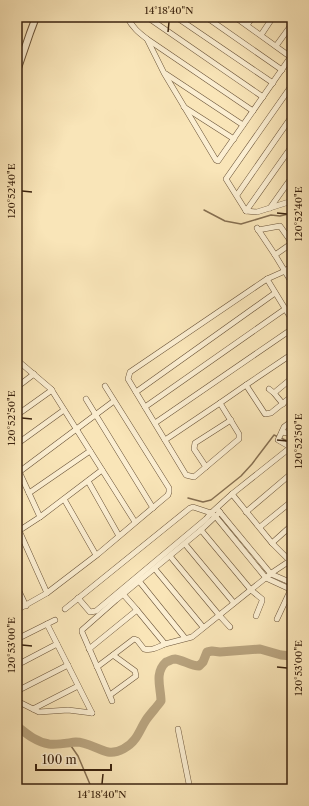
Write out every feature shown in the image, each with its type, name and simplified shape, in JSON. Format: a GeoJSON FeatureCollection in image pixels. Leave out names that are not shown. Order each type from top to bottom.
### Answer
{"type":"FeatureCollection","features":[{"type":"Feature","properties":{"kind":"street"},"geometry":{"type":"LineString","coordinates":[[17,71],[36,17]]}},
{"type":"Feature","properties":{"kind":"street"},"geometry":{"type":"LineString","coordinates":[[127,17],[131,25],[156,46],[253,111]]}},
{"type":"Feature","properties":{"kind":"street"},"geometry":{"type":"LineString","coordinates":[[147,17],[263,97]]}},
{"type":"Feature","properties":{"kind":"street"},"geometry":{"type":"LineString","coordinates":[[176,17],[272,83]]}},
{"type":"Feature","properties":{"kind":"street"},"geometry":{"type":"LineString","coordinates":[[206,17],[282,70]]}},
{"type":"Feature","properties":{"kind":"street"},"geometry":{"type":"LineString","coordinates":[[147,39],[183,107],[218,161],[272,83],[292,57],[235,17]]}},
{"type":"Feature","properties":{"kind":"street"},"geometry":{"type":"LineString","coordinates":[[247,25],[253,17]]}},
{"type":"Feature","properties":{"kind":"street"},"geometry":{"type":"LineString","coordinates":[[261,35],[274,17]]}},
{"type":"Feature","properties":{"kind":"street"},"geometry":{"type":"LineString","coordinates":[[276,46],[292,24]]}},
{"type":"Feature","properties":{"kind":"street"},"geometry":{"type":"LineString","coordinates":[[164,73],[243,125]]}},
{"type":"Feature","properties":{"kind":"street"},"geometry":{"type":"LineString","coordinates":[[246,211],[226,179],[292,85]]}},
{"type":"Feature","properties":{"kind":"street"},"geometry":{"type":"LineString","coordinates":[[183,107],[234,139]]}},
{"type":"Feature","properties":{"kind":"street"},"geometry":{"type":"LineString","coordinates":[[237,195],[292,116]]}},
{"type":"Feature","properties":{"kind":"street"},"geometry":{"type":"LineString","coordinates":[[246,211],[292,146]]}},
{"type":"Feature","properties":{"kind":"street"},"geometry":{"type":"LineString","coordinates":[[270,208],[292,177]]}},
{"type":"Feature","properties":{"kind":"street"},"geometry":{"type":"LineString","coordinates":[[246,211],[257,212],[292,201]]}},
{"type":"Feature","properties":{"kind":"street"},"geometry":{"type":"LineString","coordinates":[[275,255],[292,243],[280,226],[257,229],[292,283]]}},
{"type":"Feature","properties":{"kind":"street"},"geometry":{"type":"LineString","coordinates":[[220,403],[240,434],[239,439],[194,477],[186,475],[128,378],[130,372],[267,279],[285,271],[292,266]]}},
{"type":"Feature","properties":{"kind":"street"},"geometry":{"type":"LineString","coordinates":[[267,279],[292,320]]}},
{"type":"Feature","properties":{"kind":"street"},"geometry":{"type":"LineString","coordinates":[[136,392],[276,293]]}},
{"type":"Feature","properties":{"kind":"street"},"geometry":{"type":"LineString","coordinates":[[145,407],[285,309]]}},
{"type":"Feature","properties":{"kind":"street"},"geometry":{"type":"LineString","coordinates":[[155,423],[292,328]]}},
{"type":"Feature","properties":{"kind":"street"},"geometry":{"type":"LineString","coordinates":[[165,440],[292,354]]}},
{"type":"Feature","properties":{"kind":"street"},"geometry":{"type":"LineString","coordinates":[[17,360],[52,390],[135,522]]}},
{"type":"Feature","properties":{"kind":"street"},"geometry":{"type":"LineString","coordinates":[[17,387],[34,374]]}},
{"type":"Feature","properties":{"kind":"street"},"geometry":{"type":"LineString","coordinates":[[274,393],[292,378]]}},
{"type":"Feature","properties":{"kind":"street"},"geometry":{"type":"LineString","coordinates":[[246,385],[265,414],[271,413],[292,396]]}},
{"type":"Feature","properties":{"kind":"street"},"geometry":{"type":"LineString","coordinates":[[17,610],[47,593],[120,536],[168,495],[169,488],[105,386]]}},
{"type":"Feature","properties":{"kind":"street"},"geometry":{"type":"LineString","coordinates":[[269,389],[282,404]]}},
{"type":"Feature","properties":{"kind":"street"},"geometry":{"type":"LineString","coordinates":[[17,415],[52,390]]}},
{"type":"Feature","properties":{"kind":"street"},"geometry":{"type":"LineString","coordinates":[[86,399],[153,508]]}},
{"type":"Feature","properties":{"kind":"street"},"geometry":{"type":"LineString","coordinates":[[40,517],[18,469],[114,401]]}},
{"type":"Feature","properties":{"kind":"street"},"geometry":{"type":"LineString","coordinates":[[17,444],[64,410]]}},
{"type":"Feature","properties":{"kind":"street"},"geometry":{"type":"LineString","coordinates":[[206,467],[194,449],[195,443],[231,420]]}},
{"type":"Feature","properties":{"kind":"street"},"geometry":{"type":"LineString","coordinates":[[78,598],[90,612],[96,611],[123,594],[202,530],[214,515],[216,508],[291,448],[278,440],[284,428],[292,421]]}},
{"type":"Feature","properties":{"kind":"street"},"geometry":{"type":"LineString","coordinates":[[280,435],[292,434]]}},
{"type":"Feature","properties":{"kind":"street"},"geometry":{"type":"LineString","coordinates":[[29,493],[90,451]]}},
{"type":"Feature","properties":{"kind":"street"},"geometry":{"type":"LineString","coordinates":[[47,593],[18,530],[40,517],[102,470]]}},
{"type":"Feature","properties":{"kind":"street"},"geometry":{"type":"LineString","coordinates":[[246,512],[292,473]]}},
{"type":"Feature","properties":{"kind":"street"},"geometry":{"type":"LineString","coordinates":[[88,481],[120,536]]}},
{"type":"Feature","properties":{"kind":"street"},"geometry":{"type":"LineString","coordinates":[[97,667],[134,639],[138,640],[144,649],[152,650],[165,644],[192,636],[271,574],[291,561],[272,542],[232,494]]}},
{"type":"Feature","properties":{"kind":"street"},"geometry":{"type":"LineString","coordinates":[[64,499],[96,555]]}},
{"type":"Feature","properties":{"kind":"street"},"geometry":{"type":"LineString","coordinates":[[260,527],[292,501]]}},
{"type":"Feature","properties":{"kind":"street"},"geometry":{"type":"LineString","coordinates":[[64,609],[190,508],[193,508],[214,515],[266,578],[291,590],[277,619]]}},
{"type":"Feature","properties":{"kind":"street"},"geometry":{"type":"LineString","coordinates":[[216,508],[271,574],[292,583]]}},
{"type":"Feature","properties":{"kind":"street"},"geometry":{"type":"LineString","coordinates":[[112,701],[82,630],[114,599],[206,519],[220,512]]}},
{"type":"Feature","properties":{"kind":"street"},"geometry":{"type":"LineString","coordinates":[[272,542],[292,525]]}},
{"type":"Feature","properties":{"kind":"street"},"geometry":{"type":"LineString","coordinates":[[202,530],[251,590],[262,600],[256,616]]}},
{"type":"Feature","properties":{"kind":"street"},"geometry":{"type":"LineString","coordinates":[[185,544],[234,603]]}},
{"type":"Feature","properties":{"kind":"street"},"geometry":{"type":"LineString","coordinates":[[170,556],[230,627]]}},
{"type":"Feature","properties":{"kind":"street"},"geometry":{"type":"LineString","coordinates":[[154,569],[203,627]]}},
{"type":"Feature","properties":{"kind":"street"},"geometry":{"type":"LineString","coordinates":[[139,581],[185,638]]}},
{"type":"Feature","properties":{"kind":"street"},"geometry":{"type":"LineString","coordinates":[[17,587],[26,606]]}},
{"type":"Feature","properties":{"kind":"street"},"geometry":{"type":"LineString","coordinates":[[123,594],[165,644]]}},
{"type":"Feature","properties":{"kind":"street"},"geometry":{"type":"LineString","coordinates":[[89,649],[137,610]]}},
{"type":"Feature","properties":{"kind":"street"},"geometry":{"type":"LineString","coordinates":[[17,639],[55,620]]}},
{"type":"Feature","properties":{"kind":"street"},"geometry":{"type":"LineString","coordinates":[[17,701],[39,712],[68,710],[92,713],[47,624]]}},
{"type":"Feature","properties":{"kind":"street"},"geometry":{"type":"LineString","coordinates":[[17,665],[58,644]]}},
{"type":"Feature","properties":{"kind":"street"},"geometry":{"type":"LineString","coordinates":[[110,695],[136,676],[135,671],[113,655]]}},
{"type":"Feature","properties":{"kind":"street"},"geometry":{"type":"LineString","coordinates":[[17,690],[68,665]]}},
{"type":"Feature","properties":{"kind":"street"},"geometry":{"type":"LineString","coordinates":[[33,709],[78,686]]}},
{"type":"Feature","properties":{"kind":"street"},"geometry":{"type":"LineString","coordinates":[[178,729],[190,789]]}},
{"type":"Feature","properties":{"kind":"waterway"},"geometry":{"type":"LineString","coordinates":[[204,210],[225,221],[241,224],[271,215],[280,216],[292,213]]}},
{"type":"Feature","properties":{"kind":"waterway"},"geometry":{"type":"LineString","coordinates":[[188,498],[203,502],[211,500],[241,476],[274,435],[292,443]]}},
{"type":"Feature","properties":{"kind":"waterway"},"geometry":{"type":"LineString","coordinates":[[17,726],[32,737],[44,743],[56,744],[80,742],[104,751],[116,752],[127,747],[133,742],[146,720],[161,701],[159,676],[162,666],[166,662],[175,659],[199,666],[203,662],[207,652],[212,651],[220,652],[260,649],[281,655],[292,656]]}},
{"type":"Feature","properties":{"kind":"waterway"},"geometry":{"type":"LineString","coordinates":[[69,743],[78,756],[92,789]]}}]}
